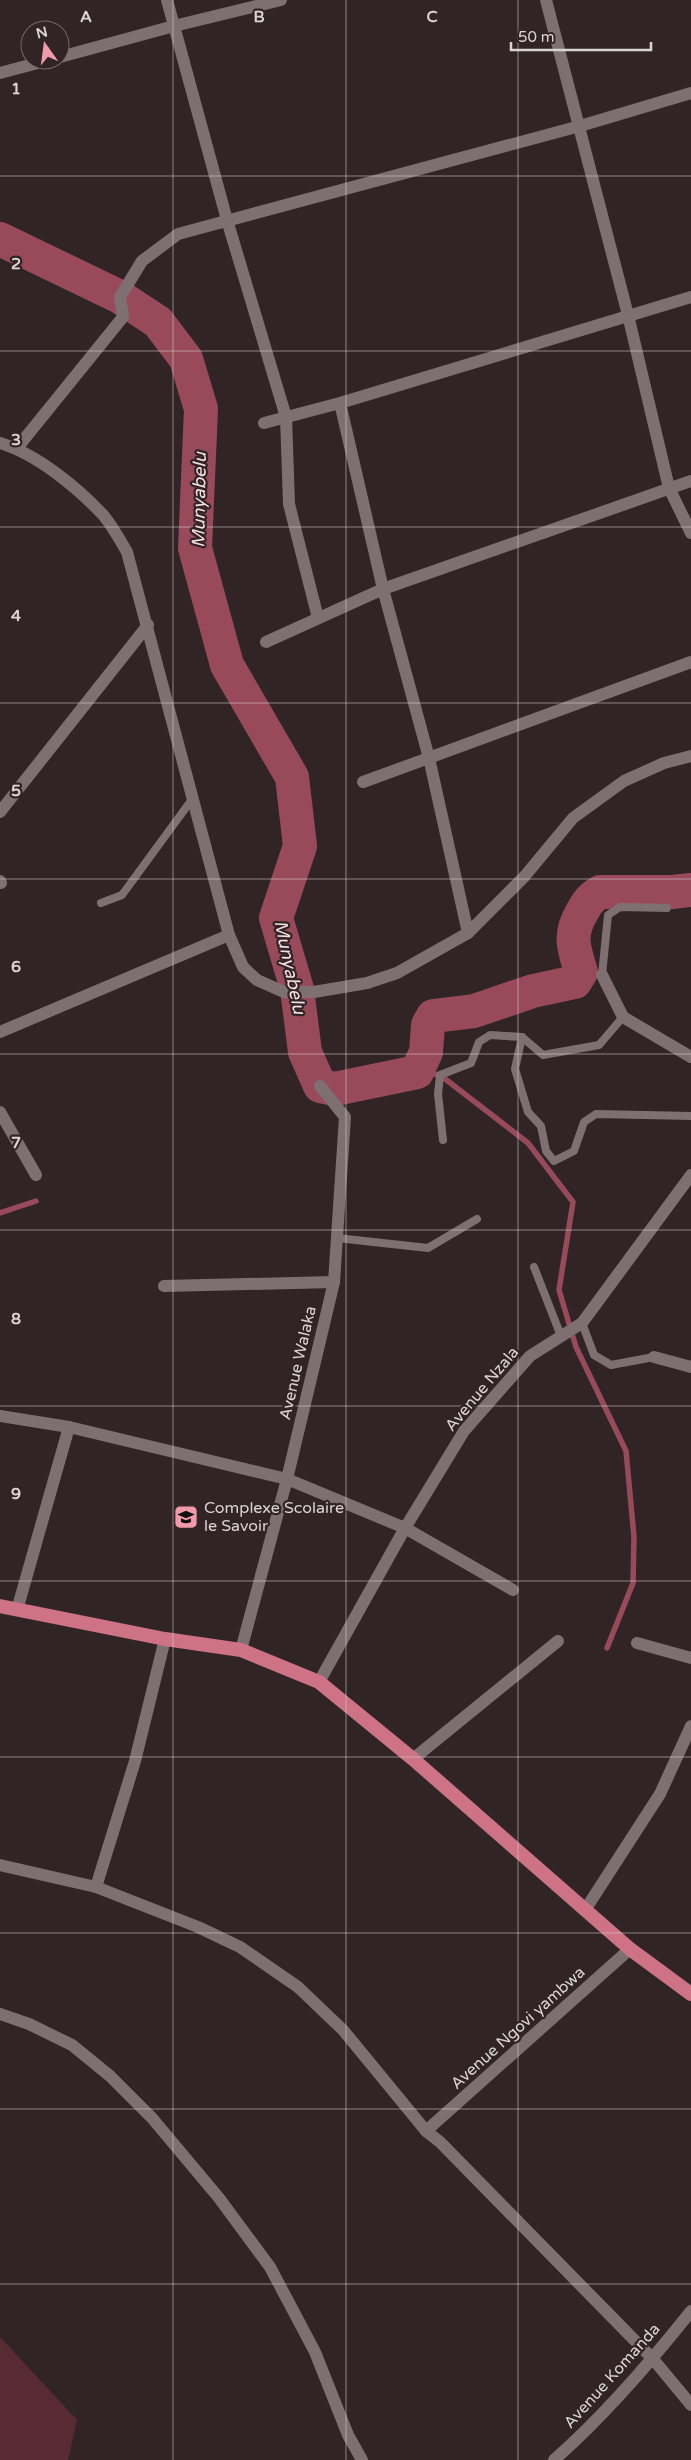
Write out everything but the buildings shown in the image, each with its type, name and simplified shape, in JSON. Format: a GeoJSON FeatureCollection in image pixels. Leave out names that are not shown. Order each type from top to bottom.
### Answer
{"type":"FeatureCollection","features":[{"type":"Feature","properties":{"kind":"highway"},"geometry":{"type":"LineString","coordinates":[[0,1606],[164,1639],[241,1650],[319,1682],[412,1759],[630,1949],[691,1994]]}},
{"type":"Feature","properties":{"kind":"street"},"geometry":{"type":"LineString","coordinates":[[167,0],[227,220],[286,417],[288,504],[318,618]]}},
{"type":"Feature","properties":{"kind":"street"},"geometry":{"type":"LineString","coordinates":[[70,54],[281,0]]}},
{"type":"Feature","properties":{"kind":"street"},"geometry":{"type":"LineString","coordinates":[[546,0],[628,315],[669,488],[691,532]]}},
{"type":"Feature","properties":{"kind":"street"},"geometry":{"type":"LineString","coordinates":[[0,73],[20,68]]}},
{"type":"Feature","properties":{"kind":"street"},"geometry":{"type":"LineString","coordinates":[[17,448],[123,318],[120,297],[142,260],[178,234],[580,126],[691,94]]}},
{"type":"Feature","properties":{"kind":"street"},"geometry":{"type":"LineString","coordinates":[[264,423],[340,403],[691,297]]}},
{"type":"Feature","properties":{"kind":"street"},"geometry":{"type":"LineString","coordinates":[[340,403],[383,590],[429,758],[468,932]]}},
{"type":"Feature","properties":{"kind":"street"},"geometry":{"type":"LineString","coordinates":[[0,443],[17,448],[73,486],[105,518],[128,552],[229,935],[243,967],[258,980],[284,992],[314,992],[367,983],[397,973],[468,932],[524,877],[572,818],[624,781],[664,763],[691,756]]}},
{"type":"Feature","properties":{"kind":"street"},"geometry":{"type":"LineString","coordinates":[[266,642],[383,590],[691,481]]}},
{"type":"Feature","properties":{"kind":"street"},"geometry":{"type":"LineString","coordinates":[[0,812],[148,625]]}},
{"type":"Feature","properties":{"kind":"street"},"geometry":{"type":"LineString","coordinates":[[362,782],[691,662]]}},
{"type":"Feature","properties":{"kind":"street"},"geometry":{"type":"LineString","coordinates":[[0,1032],[229,935]]}},
{"type":"Feature","properties":{"kind":"street"},"geometry":{"type":"LineString","coordinates":[[602,975],[623,1017],[691,1057]]}},
{"type":"Feature","properties":{"kind":"street","name":"Avenue Walaka"},"geometry":{"type":"LineString","coordinates":[[241,1650],[287,1479],[334,1282],[345,1117],[320,1086]]}},
{"type":"Feature","properties":{"kind":"street"},"geometry":{"type":"LineString","coordinates":[[0,1112],[36,1175]]}},
{"type":"Feature","properties":{"kind":"street","name":"Avenue Nzala"},"geometry":{"type":"LineString","coordinates":[[319,1682],[405,1528],[464,1431],[530,1356],[571,1330],[691,1175]]}},
{"type":"Feature","properties":{"kind":"street"},"geometry":{"type":"LineString","coordinates":[[164,1286],[334,1282]]}},
{"type":"Feature","properties":{"kind":"street"},"geometry":{"type":"LineString","coordinates":[[654,1357],[691,1367]]}},
{"type":"Feature","properties":{"kind":"street"},"geometry":{"type":"LineString","coordinates":[[0,1416],[70,1427],[287,1479],[405,1528],[513,1590]]}},
{"type":"Feature","properties":{"kind":"street"},"geometry":{"type":"LineString","coordinates":[[18,1610],[70,1427]]}},
{"type":"Feature","properties":{"kind":"street"},"geometry":{"type":"LineString","coordinates":[[96,1887],[135,1760],[164,1639]]}},
{"type":"Feature","properties":{"kind":"street"},"geometry":{"type":"LineString","coordinates":[[412,1759],[558,1641]]}},
{"type":"Feature","properties":{"kind":"street"},"geometry":{"type":"LineString","coordinates":[[637,1643],[691,1658]]}},
{"type":"Feature","properties":{"kind":"street"},"geometry":{"type":"LineString","coordinates":[[585,1910],[660,1794],[691,1726]]}},
{"type":"Feature","properties":{"kind":"street"},"geometry":{"type":"LineString","coordinates":[[0,1866],[96,1887],[215,1935],[240,1947],[298,1987],[343,2030],[426,2131],[440,2142],[653,2359],[691,2405]]}},
{"type":"Feature","properties":{"kind":"street","name":"Avenue Ngovi yambwa"},"geometry":{"type":"LineString","coordinates":[[426,2131],[630,1949]]}},
{"type":"Feature","properties":{"kind":"street"},"geometry":{"type":"LineString","coordinates":[[0,2014],[29,2024],[72,2045],[110,2076],[152,2118],[218,2198],[270,2267],[316,2352],[348,2435],[362,2460]]}},
{"type":"Feature","properties":{"kind":"street","name":"Avenue Komanda"},"geometry":{"type":"LineString","coordinates":[[554,2460],[587,2430],[653,2359],[691,2311]]}},
{"type":"Feature","properties":{"kind":"lane"},"geometry":{"type":"LineString","coordinates":[[101,903],[122,894],[193,797]]}},
{"type":"Feature","properties":{"kind":"lane"},"geometry":{"type":"LineString","coordinates":[[602,975],[608,915],[620,907],[667,908]]}},
{"type":"Feature","properties":{"kind":"lane"},"geometry":{"type":"LineString","coordinates":[[443,1140],[438,1094],[440,1075],[471,1062],[479,1042],[490,1035],[522,1037],[543,1055],[599,1046],[623,1017]]}},
{"type":"Feature","properties":{"kind":"lane"},"geometry":{"type":"LineString","coordinates":[[522,1037],[515,1069],[528,1112],[541,1126],[546,1152],[554,1161],[574,1151],[584,1122],[596,1114],[691,1116]]}},
{"type":"Feature","properties":{"kind":"lane"},"geometry":{"type":"LineString","coordinates":[[337,1238],[428,1248],[477,1219]]}},
{"type":"Feature","properties":{"kind":"lane"},"geometry":{"type":"LineString","coordinates":[[534,1268],[571,1330],[594,1355],[610,1365],[654,1357]]}},
{"type":"Feature","properties":{"kind":"shaded area"},"geometry":{"type":"Polygon","coordinates":[[[0,2337],[77,2420],[68,2460],[0,2460],[0,2337]]]}},
{"type":"Feature","properties":{"kind":"waterway","name":"Munyabelu"},"geometry":{"type":"LineString","coordinates":[[0,239],[120,297],[158,322],[186,359],[201,409],[195,548],[227,665],[292,777],[300,846],[276,918],[297,989],[305,1052],[320,1086],[335,1089],[417,1072],[426,1052],[428,1025],[433,1016],[474,1011],[533,991],[575,982],[581,972],[574,942],[575,928],[587,903],[600,892],[672,892],[691,890]]}},
{"type":"Feature","properties":{"kind":"waterway"},"geometry":{"type":"LineString","coordinates":[[417,1072],[440,1075],[528,1143],[573,1202],[559,1290],[576,1347],[626,1451],[634,1537],[633,1583],[607,1648]]}},
{"type":"Feature","properties":{"kind":"waterway"},"geometry":{"type":"LineString","coordinates":[[0,1213],[36,1201]]}},
{"type":"Feature","properties":{"kind":"place","name":"Complexe Scolaire le Savoir"},"geometry":{"type":"Point","coordinates":[186,1517]}}]}
